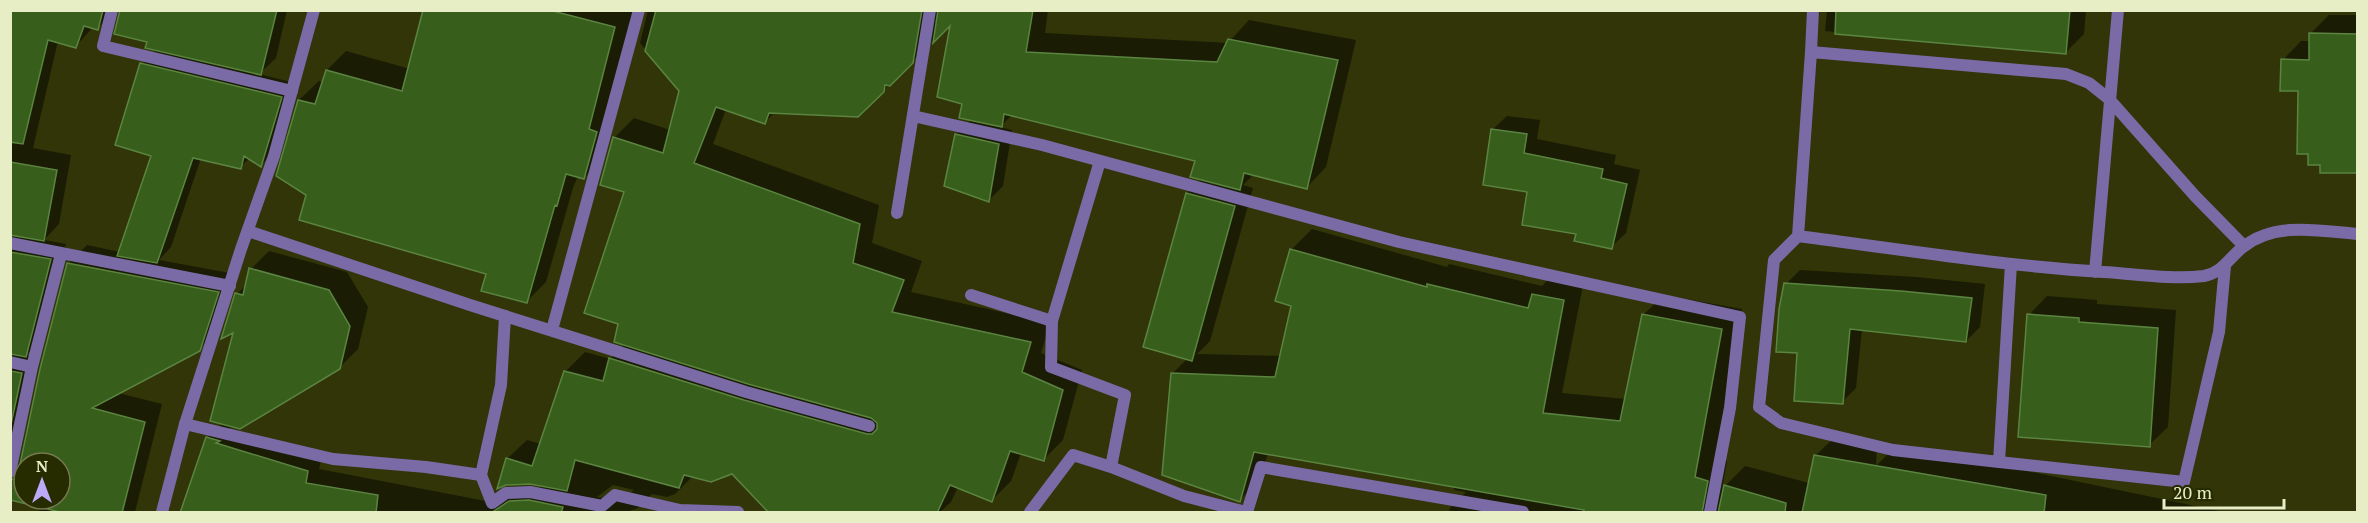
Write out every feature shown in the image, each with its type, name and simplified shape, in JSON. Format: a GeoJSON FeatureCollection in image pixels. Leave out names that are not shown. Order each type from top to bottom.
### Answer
{"type":"FeatureCollection","features":[{"type":"Feature","properties":{"kind":"street"},"geometry":{"type":"LineString","coordinates":[[112,10],[103,46],[292,91]]}},
{"type":"Feature","properties":{"kind":"street"},"geometry":{"type":"LineString","coordinates":[[162,513],[185,424],[274,156],[314,10]]}},
{"type":"Feature","properties":{"kind":"street"},"geometry":{"type":"LineString","coordinates":[[552,330],[639,10]]}},
{"type":"Feature","properties":{"kind":"street"},"geometry":{"type":"LineString","coordinates":[[897,213],[930,10]]}},
{"type":"Feature","properties":{"kind":"street"},"geometry":{"type":"LineString","coordinates":[[1813,10],[1798,236],[1774,260],[1759,407],[1781,423],[1893,450],[2184,482],[2218,332],[2225,266]]}},
{"type":"Feature","properties":{"kind":"street"},"geometry":{"type":"LineString","coordinates":[[2095,272],[2118,10]]}},
{"type":"Feature","properties":{"kind":"street"},"geometry":{"type":"LineString","coordinates":[[1811,52],[2066,74],[2088,83],[2109,99],[2195,196],[2244,246]]}},
{"type":"Feature","properties":{"kind":"street"},"geometry":{"type":"LineString","coordinates":[[913,116],[1042,145],[1399,242],[1740,317],[1730,408],[1710,513]]}},
{"type":"Feature","properties":{"kind":"street"},"geometry":{"type":"LineString","coordinates":[[1100,161],[1052,321],[1051,367],[1125,395],[1111,467]]}},
{"type":"Feature","properties":{"kind":"street"},"geometry":{"type":"LineString","coordinates":[[1798,236],[2011,264],[2095,272],[2206,276],[2225,266],[2244,246],[2274,232],[2293,230],[2358,234]]}},
{"type":"Feature","properties":{"kind":"street"},"geometry":{"type":"LineString","coordinates":[[248,231],[505,316],[746,392],[869,426]]}},
{"type":"Feature","properties":{"kind":"street"},"geometry":{"type":"LineString","coordinates":[[10,243],[230,286]]}},
{"type":"Feature","properties":{"kind":"street"},"geometry":{"type":"LineString","coordinates":[[10,472],[32,367],[61,254]]}},
{"type":"Feature","properties":{"kind":"street"},"geometry":{"type":"LineString","coordinates":[[1999,462],[2011,264]]}},
{"type":"Feature","properties":{"kind":"street"},"geometry":{"type":"LineString","coordinates":[[972,295],[1052,321]]}},
{"type":"Feature","properties":{"kind":"street"},"geometry":{"type":"LineString","coordinates":[[505,316],[501,385],[481,475],[492,503],[506,493],[530,492],[602,506],[615,495],[680,510],[738,513]]}},
{"type":"Feature","properties":{"kind":"street"},"geometry":{"type":"LineString","coordinates":[[10,362],[32,367]]}},
{"type":"Feature","properties":{"kind":"street"},"geometry":{"type":"LineString","coordinates":[[185,424],[333,459],[426,467],[481,475]]}},
{"type":"Feature","properties":{"kind":"street"},"geometry":{"type":"LineString","coordinates":[[1030,513],[1073,455],[1111,467],[1184,496],[1246,513],[1261,467],[1523,513]]}},
{"type":"Feature","properties":{"kind":"building"},"geometry":{"type":"Polygon","coordinates":[[[10,10],[103,10],[98,30],[84,26],[76,48],[48,40],[23,144],[10,142],[10,10]]]}},
{"type":"Feature","properties":{"kind":"building"},"geometry":{"type":"Polygon","coordinates":[[[120,10],[277,10],[261,75],[145,48],[147,42],[114,34],[120,10]]]}},
{"type":"Feature","properties":{"kind":"building"},"geometry":{"type":"Polygon","coordinates":[[[423,10],[549,10],[615,27],[589,129],[597,132],[584,179],[566,174],[527,303],[481,291],[486,274],[299,220],[306,195],[276,176],[298,100],[315,104],[326,70],[402,91],[423,10]]]}},
{"type":"Feature","properties":{"kind":"building"},"geometry":{"type":"Polygon","coordinates":[[[656,10],[922,10],[913,63],[890,86],[885,85],[884,92],[858,117],[769,113],[765,124],[716,107],[694,163],[860,224],[853,263],[904,280],[892,312],[1031,342],[1022,372],[1063,390],[1044,461],[1010,451],[992,502],[950,485],[937,513],[769,513],[732,474],[711,482],[684,475],[679,488],[575,460],[567,491],[530,484],[506,485],[497,489],[506,458],[532,466],[564,371],[603,381],[609,358],[744,400],[867,434],[872,434],[877,429],[877,423],[871,418],[748,384],[614,342],[618,324],[584,313],[624,192],[600,185],[613,137],[663,153],[679,91],[645,51],[656,10]]]}},
{"type":"Feature","properties":{"kind":"building"},"geometry":{"type":"Polygon","coordinates":[[[938,10],[1033,10],[1026,52],[1217,62],[1228,39],[1338,60],[1307,189],[1244,173],[1240,190],[1190,177],[1195,161],[1004,114],[1002,127],[959,118],[962,104],[937,97],[950,26],[933,43],[938,10]]]}},
{"type":"Feature","properties":{"kind":"building"},"geometry":{"type":"Polygon","coordinates":[[[1836,10],[2070,10],[2066,54],[1835,34],[1836,10]]]}},
{"type":"Feature","properties":{"kind":"building"},"geometry":{"type":"Polygon","coordinates":[[[2309,33],[2358,34],[2358,173],[2320,173],[2320,165],[2308,165],[2308,154],[2297,154],[2298,91],[2280,91],[2281,59],[2309,60],[2309,33]]]}},
{"type":"Feature","properties":{"kind":"building"},"geometry":{"type":"Polygon","coordinates":[[[140,63],[282,97],[261,167],[244,156],[241,169],[193,158],[157,263],[117,256],[151,156],[115,145],[140,63]]]}},
{"type":"Feature","properties":{"kind":"building"},"geometry":{"type":"Polygon","coordinates":[[[1491,129],[1527,134],[1524,153],[1603,169],[1601,178],[1627,184],[1612,249],[1574,241],[1576,234],[1522,225],[1527,192],[1483,185],[1491,129]]]}},
{"type":"Feature","properties":{"kind":"building"},"geometry":{"type":"Polygon","coordinates":[[[955,134],[999,144],[989,202],[944,186],[955,134]]]}},
{"type":"Feature","properties":{"kind":"building"},"geometry":{"type":"Polygon","coordinates":[[[10,162],[57,170],[44,241],[10,235],[10,162]]]}},
{"type":"Feature","properties":{"kind":"building"},"geometry":{"type":"Polygon","coordinates":[[[1186,193],[1235,206],[1192,361],[1143,347],[1186,193]]]}},
{"type":"Feature","properties":{"kind":"building"},"geometry":{"type":"Polygon","coordinates":[[[1290,249],[1427,287],[1427,284],[1528,308],[1532,294],[1564,300],[1543,413],[1620,421],[1642,314],[1722,329],[1695,477],[1708,481],[1702,513],[1583,513],[1584,510],[1254,452],[1240,502],[1162,475],[1171,373],[1275,377],[1291,306],[1275,301],[1290,249]]]}},
{"type":"Feature","properties":{"kind":"building"},"geometry":{"type":"Polygon","coordinates":[[[10,252],[51,259],[26,357],[10,354],[10,252]]]}},
{"type":"Feature","properties":{"kind":"building"},"geometry":{"type":"Polygon","coordinates":[[[67,263],[219,292],[200,351],[92,408],[145,422],[122,513],[56,511],[72,511],[72,451],[23,451],[40,369],[67,263]]]}},
{"type":"Feature","properties":{"kind":"building"},"geometry":{"type":"Polygon","coordinates":[[[249,268],[329,290],[350,326],[340,369],[240,429],[210,421],[233,333],[221,339],[235,293],[243,295],[249,268]]]}},
{"type":"Feature","properties":{"kind":"building"},"geometry":{"type":"Polygon","coordinates":[[[1784,283],[1972,298],[1966,342],[1850,329],[1843,404],[1794,401],[1797,353],[1776,352],[1779,309],[1784,283]]]}},
{"type":"Feature","properties":{"kind":"building"},"geometry":{"type":"Polygon","coordinates":[[[2027,314],[2079,318],[2079,322],[2158,328],[2150,447],[2018,437],[2027,314]]]}},
{"type":"Feature","properties":{"kind":"building"},"geometry":{"type":"Polygon","coordinates":[[[10,371],[22,373],[10,429],[10,371]]]}},
{"type":"Feature","properties":{"kind":"building"},"geometry":{"type":"Polygon","coordinates":[[[206,437],[220,441],[216,443],[308,471],[306,483],[378,495],[376,513],[180,513],[206,437]]]}},
{"type":"Feature","properties":{"kind":"building"},"geometry":{"type":"Polygon","coordinates":[[[1814,455],[2046,495],[2044,513],[1802,513],[1814,455]]]}},
{"type":"Feature","properties":{"kind":"building"},"geometry":{"type":"Polygon","coordinates":[[[12,479],[12,500],[10,500],[10,480],[12,479]]]}},
{"type":"Feature","properties":{"kind":"building"},"geometry":{"type":"Polygon","coordinates":[[[1724,485],[1786,503],[1785,513],[1718,513],[1724,485]]]}},
{"type":"Feature","properties":{"kind":"building"},"geometry":{"type":"Polygon","coordinates":[[[529,500],[563,507],[561,513],[491,513],[509,501],[529,500]]]}}]}
